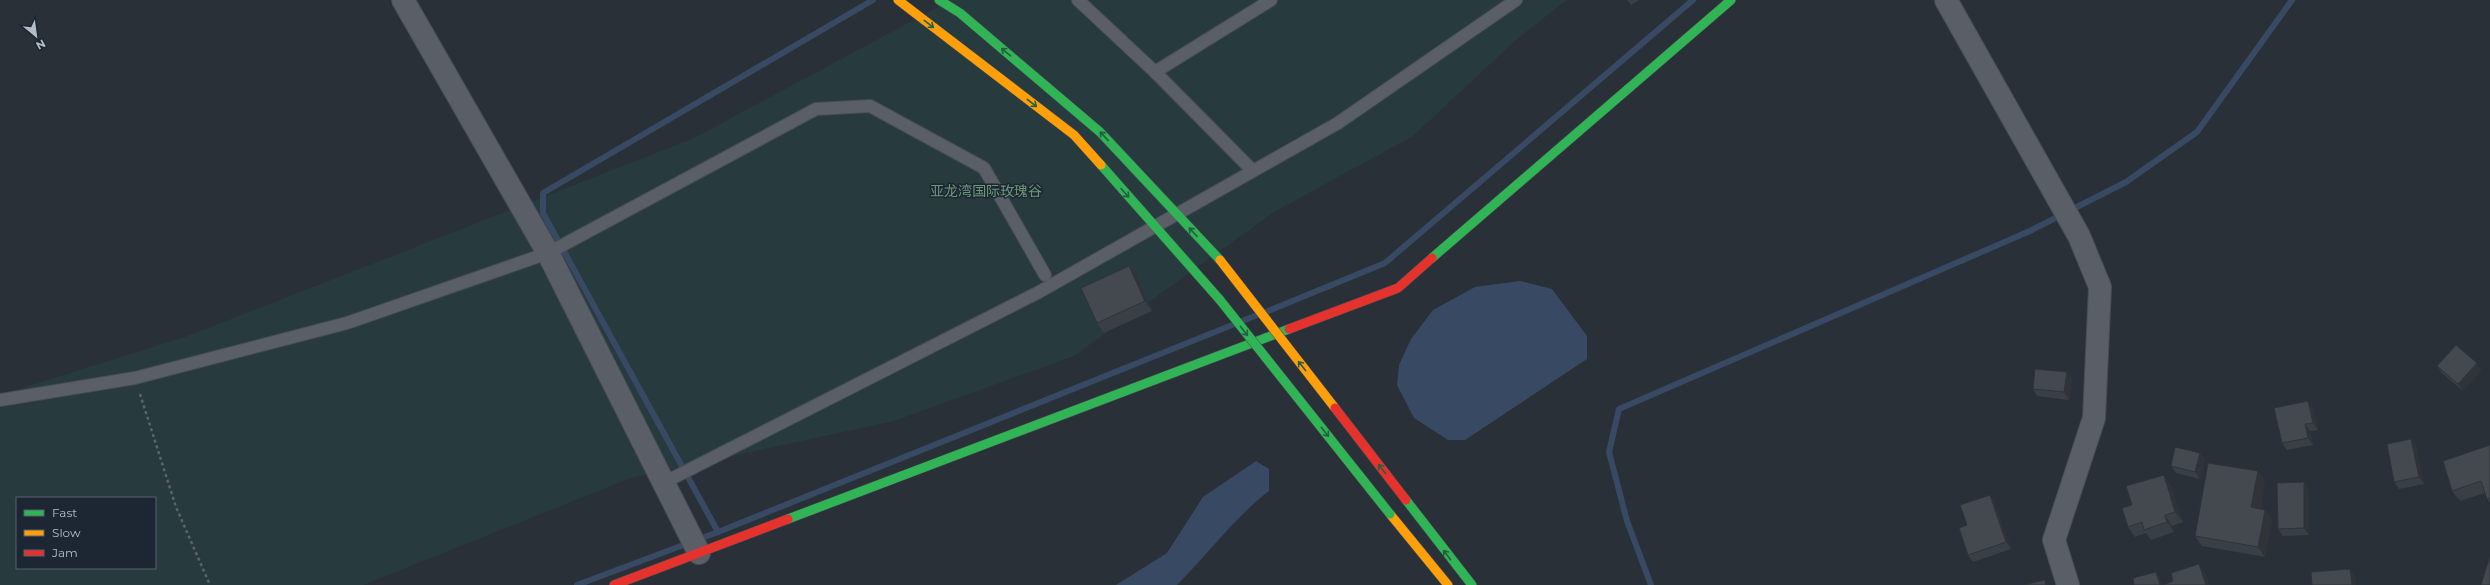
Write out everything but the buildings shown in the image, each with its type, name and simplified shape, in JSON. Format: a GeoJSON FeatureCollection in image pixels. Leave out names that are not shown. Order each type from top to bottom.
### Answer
{"type":"FeatureCollection","features":[{"type":"Feature","properties":{"kind":"main road"},"geometry":{"type":"LineString","coordinates":[[898,0],[1074,135],[1220,300],[1448,585]]}},
{"type":"Feature","properties":{"kind":"main road"},"geometry":{"type":"LineString","coordinates":[[939,0],[960,13],[1100,132],[1220,260],[1472,585]]}},
{"type":"Feature","properties":{"kind":"main road"},"geometry":{"type":"LineString","coordinates":[[614,585],[1398,288],[1731,0]]}},
{"type":"Feature","properties":{"kind":"street"},"geometry":{"type":"LineString","coordinates":[[403,0],[548,253],[699,553]]}},
{"type":"Feature","properties":{"kind":"street"},"geometry":{"type":"LineString","coordinates":[[1946,0],[2056,193],[2079,236],[2100,287],[2094,418],[2054,540],[2068,585]]}},
{"type":"Feature","properties":{"kind":"lane"},"geometry":{"type":"LineString","coordinates":[[1078,0],[1155,72],[1253,171]]}},
{"type":"Feature","properties":{"kind":"lane"},"geometry":{"type":"LineString","coordinates":[[1155,72],[1271,0]]}},
{"type":"Feature","properties":{"kind":"lane"},"geometry":{"type":"LineString","coordinates":[[663,483],[1039,292],[1338,123],[1516,0]]}},
{"type":"Feature","properties":{"kind":"lane"},"geometry":{"type":"LineString","coordinates":[[0,400],[135,378],[347,323],[548,253],[816,109],[870,106],[984,168],[1045,275]]}},
{"type":"Feature","properties":{"kind":"path"},"geometry":{"type":"LineString","coordinates":[[135,378],[176,507],[210,585]]}},
{"type":"Feature","properties":{"kind":"green space","name":"亚龙湾国际玫瑰谷"},"geometry":{"type":"Polygon","coordinates":[[[951,0],[1567,0],[1517,39],[1413,136],[1274,212],[1074,356],[894,421],[631,478],[363,585],[0,585],[0,395],[185,337],[692,139],[951,0]]]}},
{"type":"Feature","properties":{"kind":"water"},"geometry":{"type":"Polygon","coordinates":[[[1520,281],[1552,289],[1587,336],[1587,359],[1465,440],[1448,440],[1414,418],[1397,385],[1399,365],[1411,339],[1433,310],[1475,287],[1520,281]]]}},
{"type":"Feature","properties":{"kind":"water"},"geometry":{"type":"Polygon","coordinates":[[[1256,461],[1269,469],[1269,491],[1233,524],[1177,585],[1116,585],[1167,553],[1203,497],[1256,461]]]}},
{"type":"Feature","properties":{"kind":"waterway"},"geometry":{"type":"LineString","coordinates":[[718,532],[543,213],[543,193],[873,0]]}},
{"type":"Feature","properties":{"kind":"waterway"},"geometry":{"type":"LineString","coordinates":[[1266,312],[1385,263],[1693,0]]}},
{"type":"Feature","properties":{"kind":"waterway"},"geometry":{"type":"LineString","coordinates":[[1651,585],[1627,521],[1609,452],[1619,409],[2030,231],[2126,182],[2197,132],[2292,0]]}},
{"type":"Feature","properties":{"kind":"waterway"},"geometry":{"type":"LineString","coordinates":[[577,585],[718,532],[1257,315]]}},
{"type":"Feature","properties":{"kind":"traffic: fast"},"geometry":{"type":"LineString","coordinates":[[939,0],[960,13],[1100,132],[1220,260]]}},
{"type":"Feature","properties":{"kind":"traffic: fast"},"geometry":{"type":"LineString","coordinates":[[1432,258],[1731,0]]}},
{"type":"Feature","properties":{"kind":"traffic: fast"},"geometry":{"type":"LineString","coordinates":[[1101,165],[1220,300]]}},
{"type":"Feature","properties":{"kind":"traffic: fast"},"geometry":{"type":"LineString","coordinates":[[1220,300],[1390,514]]}},
{"type":"Feature","properties":{"kind":"traffic: fast"},"geometry":{"type":"LineString","coordinates":[[788,519],[1289,329]]}},
{"type":"Feature","properties":{"kind":"traffic: fast"},"geometry":{"type":"LineString","coordinates":[[1406,500],[1472,585]]}},
{"type":"Feature","properties":{"kind":"traffic: slow"},"geometry":{"type":"LineString","coordinates":[[898,0],[1074,135],[1101,165]]}},
{"type":"Feature","properties":{"kind":"traffic: slow"},"geometry":{"type":"LineString","coordinates":[[1220,260],[1335,408]]}},
{"type":"Feature","properties":{"kind":"traffic: slow"},"geometry":{"type":"LineString","coordinates":[[1390,514],[1448,585]]}},
{"type":"Feature","properties":{"kind":"traffic: jam"},"geometry":{"type":"LineString","coordinates":[[1289,329],[1398,288],[1432,258]]}},
{"type":"Feature","properties":{"kind":"traffic: jam"},"geometry":{"type":"LineString","coordinates":[[1335,408],[1406,500]]}},
{"type":"Feature","properties":{"kind":"traffic: jam"},"geometry":{"type":"LineString","coordinates":[[614,585],[788,519]]}}]}
